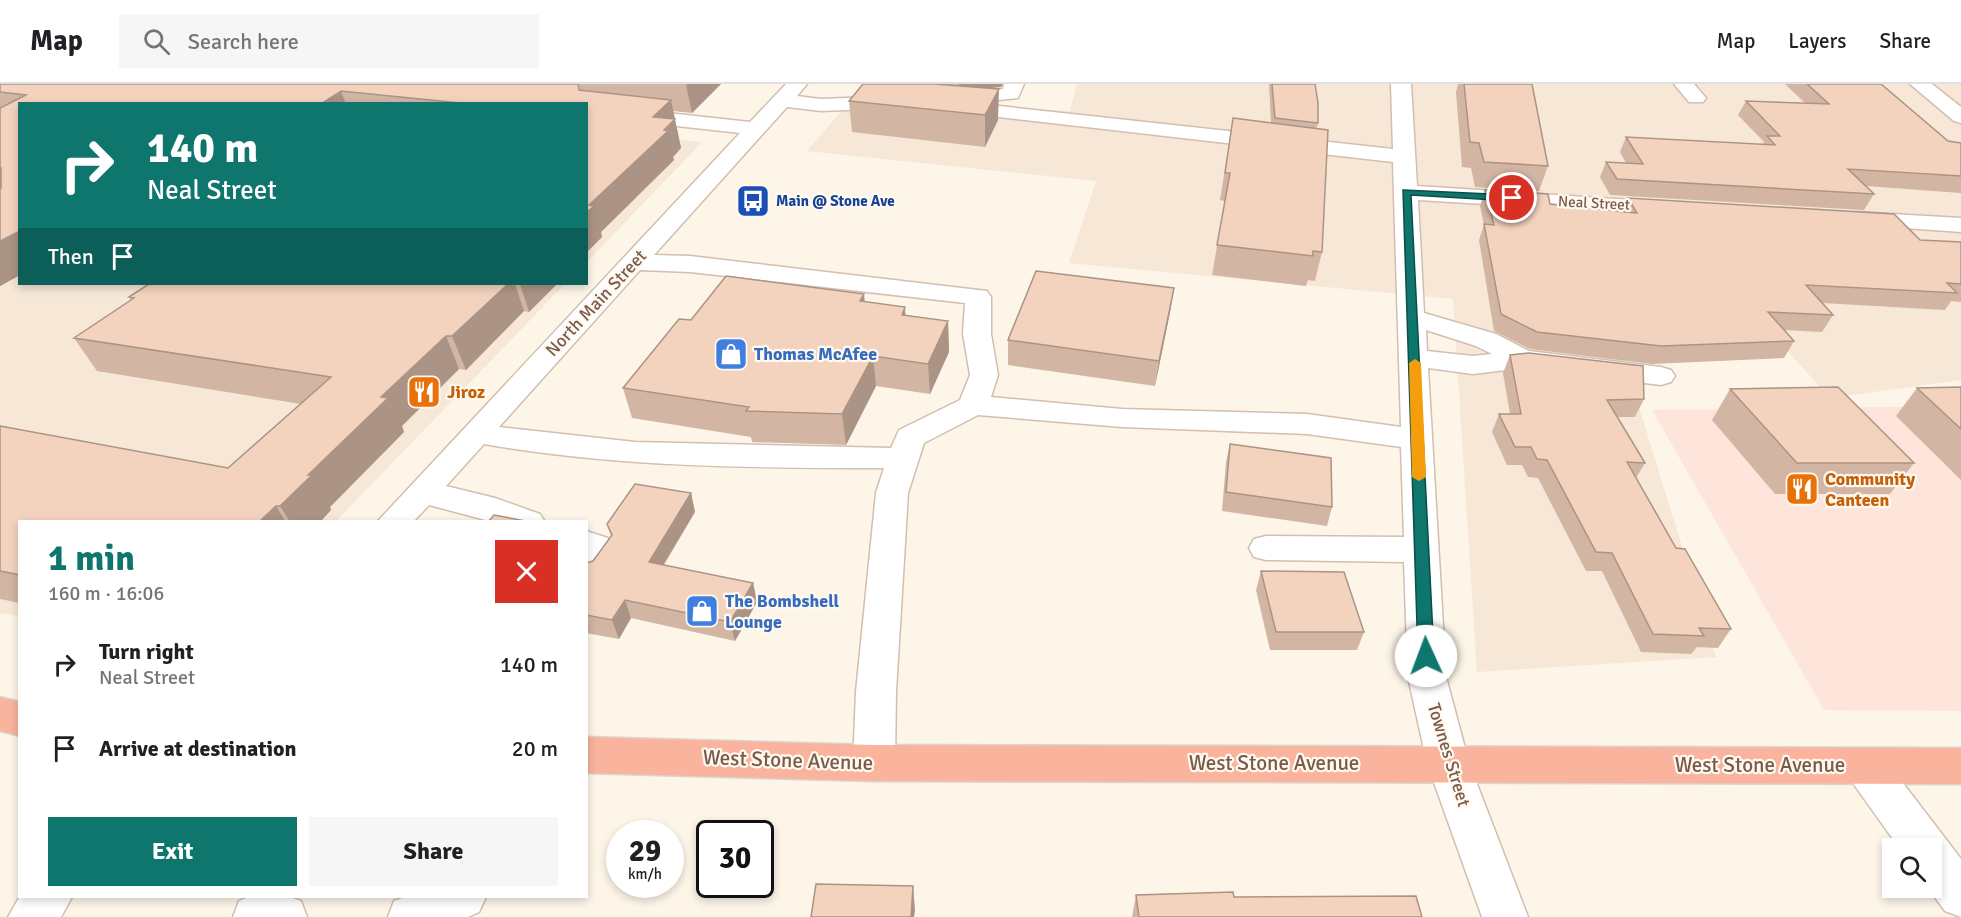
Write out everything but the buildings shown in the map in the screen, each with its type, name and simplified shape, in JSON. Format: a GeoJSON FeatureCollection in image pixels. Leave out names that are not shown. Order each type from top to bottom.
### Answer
{"type":"FeatureCollection","features":[{"type":"Feature","properties":{"kind":"highway"},"geometry":{"type":"LineString","coordinates":[[0,714],[18,718]]}},
{"type":"Feature","properties":{"kind":"highway","name":"West Stone Avenue"},"geometry":{"type":"LineString","coordinates":[[588,755],[874,763],[1961,766]]}},
{"type":"Feature","properties":{"kind":"street"},"geometry":{"type":"LineString","coordinates":[[794,89],[821,105],[875,101],[928,101],[1011,94],[1014,84]]}},
{"type":"Feature","properties":{"kind":"street","name":"Townes Street"},"geometry":{"type":"LineString","coordinates":[[1401,84],[1415,358],[1427,677],[1448,763],[1504,917]]}},
{"type":"Feature","properties":{"kind":"street"},"geometry":{"type":"LineString","coordinates":[[1920,84],[1961,117]]}},
{"type":"Feature","properties":{"kind":"street"},"geometry":{"type":"LineString","coordinates":[[794,89],[895,92]]}},
{"type":"Feature","properties":{"kind":"street","name":"North Main Street"},"geometry":{"type":"LineString","coordinates":[[396,520],[794,89]]}},
{"type":"Feature","properties":{"kind":"street"},"geometry":{"type":"LineString","coordinates":[[928,101],[1404,158]]}},
{"type":"Feature","properties":{"kind":"street"},"geometry":{"type":"LineString","coordinates":[[588,110],[756,129]]}},
{"type":"Feature","properties":{"kind":"street","name":"Neal Street"},"geometry":{"type":"LineString","coordinates":[[1406,192],[1690,209]]}},
{"type":"Feature","properties":{"kind":"street"},"geometry":{"type":"LineString","coordinates":[[1833,218],[1961,225]]}},
{"type":"Feature","properties":{"kind":"street"},"geometry":{"type":"LineString","coordinates":[[633,262],[690,264],[978,297],[977,334],[984,375],[974,405]]}},
{"type":"Feature","properties":{"kind":"street"},"geometry":{"type":"LineString","coordinates":[[1413,318],[1486,340],[1522,359]]}},
{"type":"Feature","properties":{"kind":"street"},"geometry":{"type":"LineString","coordinates":[[1415,358],[1473,365],[1522,359],[1661,376]]}},
{"type":"Feature","properties":{"kind":"street"},"geometry":{"type":"LineString","coordinates":[[874,763],[876,692],[892,493],[910,437],[974,405],[1122,418],[1307,423],[1418,439]]}},
{"type":"Feature","properties":{"kind":"street"},"geometry":{"type":"LineString","coordinates":[[476,434],[535,445],[715,456],[904,458]]}},
{"type":"Feature","properties":{"kind":"street"},"geometry":{"type":"LineString","coordinates":[[422,492],[483,506],[522,520]]}},
{"type":"Feature","properties":{"kind":"street"},"geometry":{"type":"LineString","coordinates":[[588,544],[596,547],[599,552],[588,566]]}},
{"type":"Feature","properties":{"kind":"street"},"geometry":{"type":"LineString","coordinates":[[1266,548],[1422,550]]}},
{"type":"Feature","properties":{"kind":"street"},"geometry":{"type":"LineString","coordinates":[[1865,766],[1918,838]]}},
{"type":"Feature","properties":{"kind":"street"},"geometry":{"type":"LineString","coordinates":[[1942,870],[1961,896]]}},
{"type":"Feature","properties":{"kind":"street"},"geometry":{"type":"LineString","coordinates":[[31,917],[48,898]]}},
{"type":"Feature","properties":{"kind":"street"},"geometry":{"type":"LineString","coordinates":[[411,917],[461,898]]}},
{"type":"Feature","properties":{"kind":"street"},"geometry":{"type":"LineString","coordinates":[[256,917],[259,915],[284,917]]}},
{"type":"Feature","properties":{"kind":"shaded area"},"geometry":{"type":"Polygon","coordinates":[[[0,84],[424,102],[18,102],[18,285],[564,285],[337,520],[18,520],[18,616],[0,613],[0,84]]]}},
{"type":"Feature","properties":{"kind":"shaded area"},"geometry":{"type":"Polygon","coordinates":[[[1077,84],[1961,84],[1961,380],[1830,398],[1748,307],[1606,300],[1716,657],[1477,672],[1453,299],[1069,263],[1096,181],[807,151],[852,99],[1070,111],[1077,84]]]}},
{"type":"Feature","properties":{"kind":"shaded area"},"geometry":{"type":"Polygon","coordinates":[[[588,131],[702,142],[588,261],[588,131]]]}},
{"type":"Feature","properties":{"kind":"shaded area"},"geometry":{"type":"Polygon","coordinates":[[[1961,406],[1961,711],[1824,710],[1652,410],[1961,406]]]}},
{"type":"Feature","properties":{"kind":"slow traffic"},"geometry":{"type":"LineString","coordinates":[[1415,363],[1419,477]]}},
{"type":"Feature","properties":{"kind":"place","name":"Main @ Stone Ave"},"geometry":{"type":"Point","coordinates":[753,201]}},
{"type":"Feature","properties":{"kind":"place","name":"Thomas McAfee"},"geometry":{"type":"Point","coordinates":[731,354]}},
{"type":"Feature","properties":{"kind":"place","name":"Jiroz"},"geometry":{"type":"Point","coordinates":[424,392]}},
{"type":"Feature","properties":{"kind":"place","name":"Community Canteen"},"geometry":{"type":"Point","coordinates":[1802,489]}},
{"type":"Feature","properties":{"kind":"place","name":"The Bombshell Lounge"},"geometry":{"type":"Point","coordinates":[702,611]}},
{"type":"Feature","properties":{"kind":"route"},"geometry":{"type":"LineString","coordinates":[[1426,656],[1415,358],[1406,192],[1512,198]]}}]}
